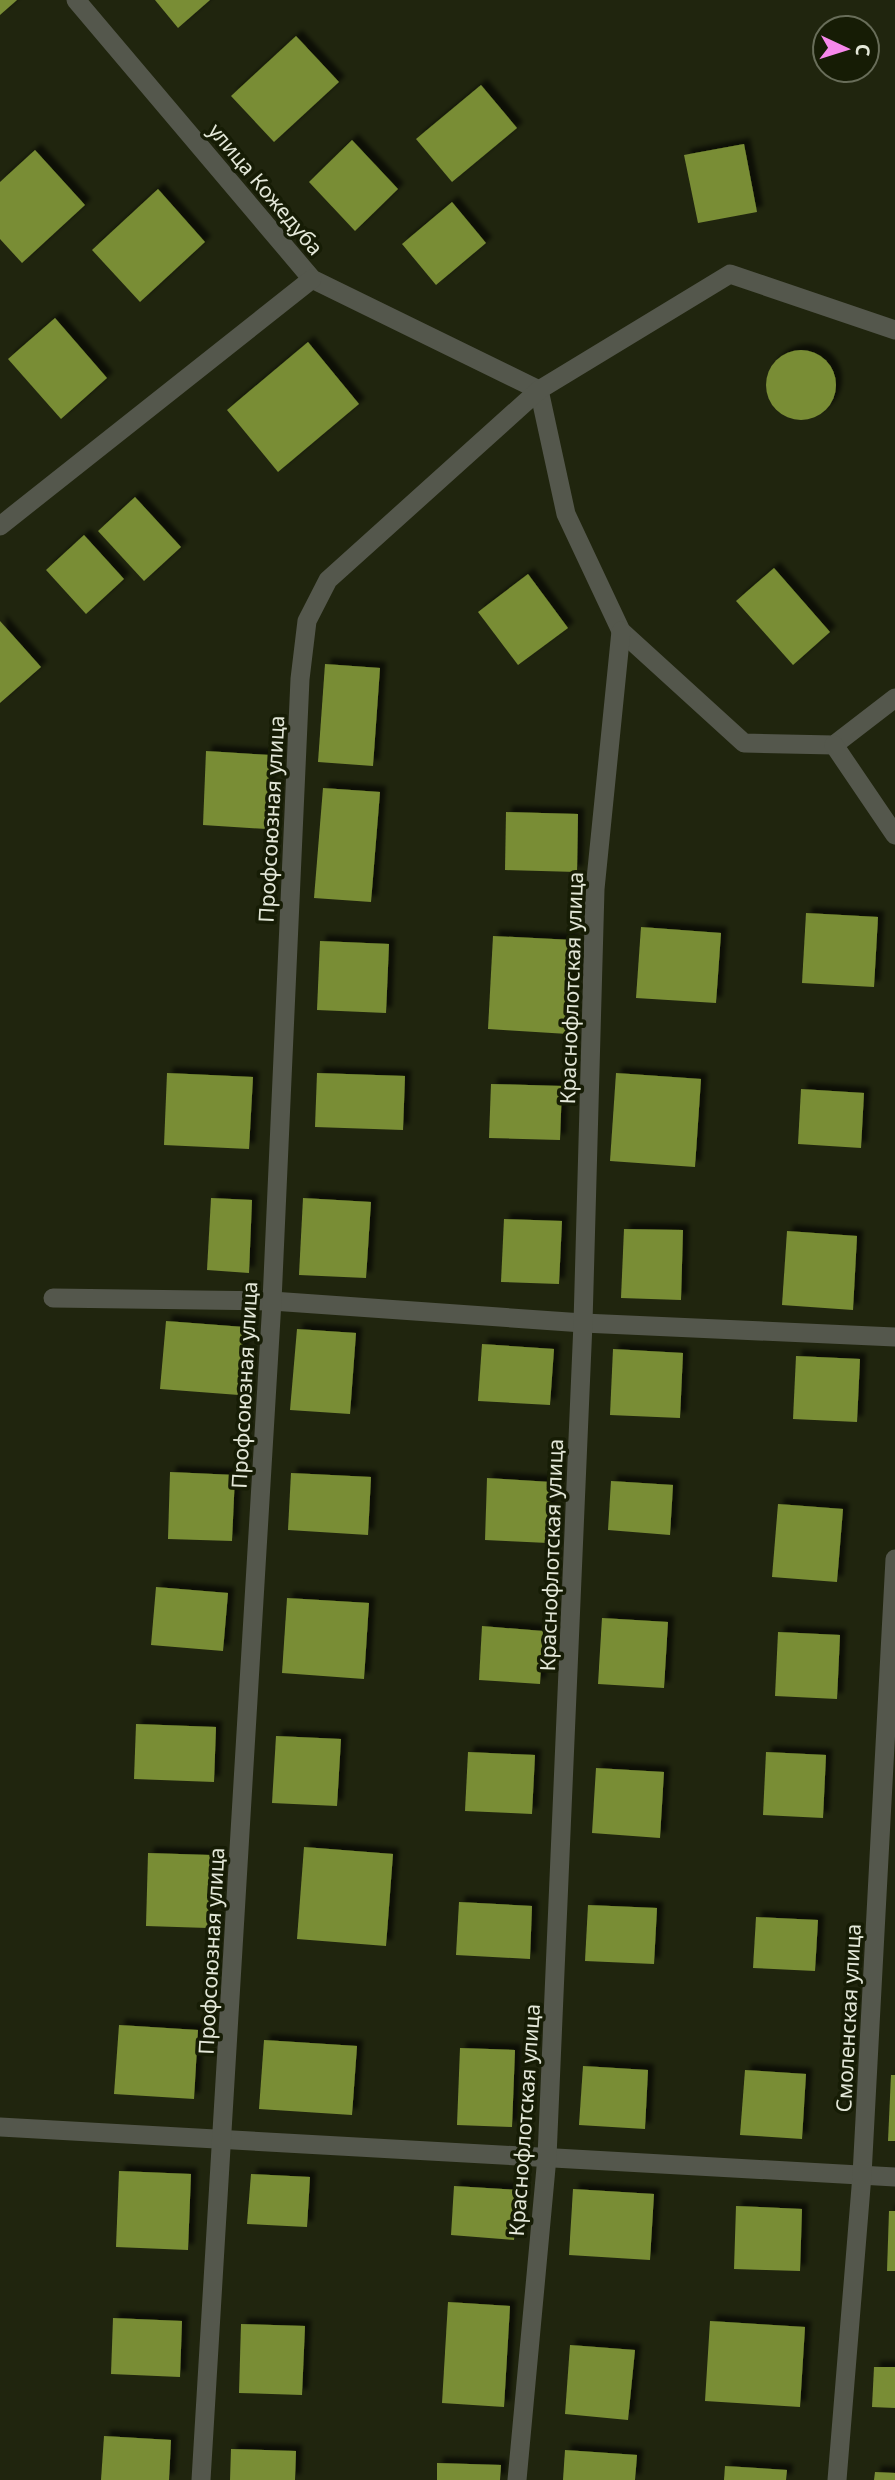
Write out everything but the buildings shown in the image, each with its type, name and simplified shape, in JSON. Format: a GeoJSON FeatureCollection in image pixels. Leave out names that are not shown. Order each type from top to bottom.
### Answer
{"type":"FeatureCollection","features":[{"type":"Feature","properties":{"kind":"street","name":"улица Кожедуба"},"geometry":{"type":"LineString","coordinates":[[76,0],[312,279],[539,390]]}},
{"type":"Feature","properties":{"kind":"street","name":"Профсоюзная улица"},"geometry":{"type":"LineString","coordinates":[[201,2480],[272,1301],[300,680],[307,621],[328,580],[539,390],[730,274],[895,330]]}},
{"type":"Feature","properties":{"kind":"street"},"geometry":{"type":"LineString","coordinates":[[0,526],[312,279]]}},
{"type":"Feature","properties":{"kind":"street"},"geometry":{"type":"LineString","coordinates":[[539,390],[566,514],[621,631],[744,743],[834,745],[895,698]]}},
{"type":"Feature","properties":{"kind":"street","name":"Краснофлотская улица"},"geometry":{"type":"LineString","coordinates":[[517,2480],[547,2157],[583,1323],[595,889],[621,631]]}},
{"type":"Feature","properties":{"kind":"street"},"geometry":{"type":"LineString","coordinates":[[834,745],[895,835]]}},
{"type":"Feature","properties":{"kind":"street"},"geometry":{"type":"LineString","coordinates":[[53,1298],[272,1301],[583,1323],[895,1337]]}},
{"type":"Feature","properties":{"kind":"street","name":"Смоленская улица"},"geometry":{"type":"LineString","coordinates":[[837,2480],[862,2175],[895,1559]]}},
{"type":"Feature","properties":{"kind":"street"},"geometry":{"type":"LineString","coordinates":[[0,2127],[895,2177]]}}]}
